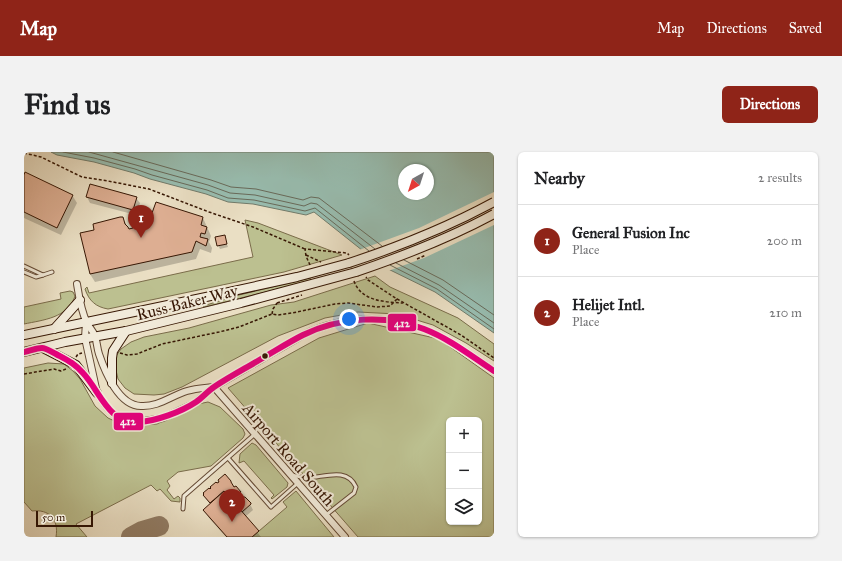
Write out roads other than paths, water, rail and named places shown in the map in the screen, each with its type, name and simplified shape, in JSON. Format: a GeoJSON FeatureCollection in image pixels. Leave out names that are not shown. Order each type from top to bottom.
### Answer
{"type":"FeatureCollection","features":[{"type":"Feature","properties":{"kind":"main road","name":"Russ Baker Way"},"geometry":{"type":"LineString","coordinates":[[24,335],[297,277],[349,263],[393,249],[432,233],[494,202]]}},
{"type":"Feature","properties":{"kind":"main road","name":"Russ Baker Way"},"geometry":{"type":"LineString","coordinates":[[24,352],[85,338],[126,331],[294,290],[356,272],[395,259],[437,242],[494,214]]}},
{"type":"Feature","properties":{"kind":"main road"},"geometry":{"type":"LineString","coordinates":[[54,329],[80,300]]}},
{"type":"Feature","properties":{"kind":"main road"},"geometry":{"type":"LineString","coordinates":[[112,382],[112,358],[114,351],[126,331]]}},
{"type":"Feature","properties":{"kind":"main road"},"geometry":{"type":"LineString","coordinates":[[43,348],[76,365],[98,393]]}},
{"type":"Feature","properties":{"kind":"street"},"geometry":{"type":"LineString","coordinates":[[77,284],[86,322],[95,336],[99,354],[116,391],[124,400],[140,406],[160,403],[187,391],[214,387]]}},
{"type":"Feature","properties":{"kind":"street"},"geometry":{"type":"LineString","coordinates":[[86,322],[85,338],[98,393],[107,407],[114,414],[125,420],[138,422],[154,420],[172,415],[196,403],[214,387],[316,328],[341,321],[365,319],[402,323],[427,330],[451,342],[494,371]]}},
{"type":"Feature","properties":{"kind":"street","name":"Airport Road South"},"geometry":{"type":"LineString","coordinates":[[214,387],[345,537]]}},
{"type":"Feature","properties":{"kind":"lane"},"geometry":{"type":"LineString","coordinates":[[24,266],[43,275]]}},
{"type":"Feature","properties":{"kind":"lane"},"geometry":{"type":"LineString","coordinates":[[24,272],[33,277],[52,272]]}},
{"type":"Feature","properties":{"kind":"lane"},"geometry":{"type":"LineString","coordinates":[[183,508],[184,496],[255,434]]}},
{"type":"Feature","properties":{"kind":"lane"},"geometry":{"type":"LineString","coordinates":[[228,458],[271,507],[298,483]]}},
{"type":"Feature","properties":{"kind":"lane"},"geometry":{"type":"LineString","coordinates":[[291,475],[309,478],[341,474],[352,480],[356,487],[354,493],[326,515]]}},
{"type":"Feature","properties":{"kind":"water"},"geometry":{"type":"Polygon","coordinates":[[[51,152],[494,152],[494,333],[435,292],[382,266],[314,212],[306,215],[253,204],[228,202],[206,194],[94,162],[57,155],[51,152]]]}},
{"type":"Feature","properties":{"kind":"place","name":"General Fusion Inc"},"geometry":{"type":"Point","coordinates":[141,238]}},
{"type":"Feature","properties":{"kind":"place","name":"Helijet Intl."},"geometry":{"type":"Point","coordinates":[232,522]}}]}
